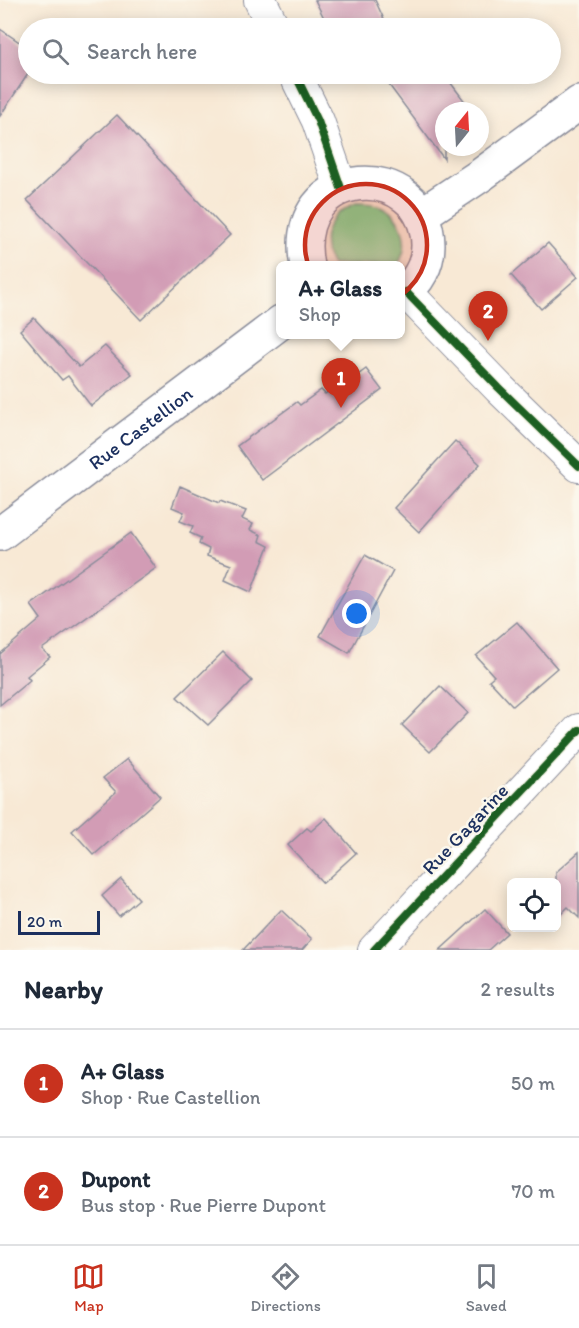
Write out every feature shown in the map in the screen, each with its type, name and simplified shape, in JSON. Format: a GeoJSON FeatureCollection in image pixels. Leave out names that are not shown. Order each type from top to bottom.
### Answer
{"type":"FeatureCollection","features":[{"type":"Feature","properties":{"kind":"main road"},"geometry":{"type":"LineString","coordinates":[[421,215],[481,175],[579,103]]}},
{"type":"Feature","properties":{"kind":"main road"},"geometry":{"type":"LineString","coordinates":[[306,261],[304,248],[306,229],[313,212],[325,198],[341,188],[359,183],[378,184],[396,190],[412,202],[421,215],[428,235],[428,253],[423,270],[405,292]]}},
{"type":"Feature","properties":{"kind":"main road","name":"Rue Castellion"},"geometry":{"type":"LineString","coordinates":[[0,534],[276,326]]}},
{"type":"Feature","properties":{"kind":"street"},"geometry":{"type":"LineString","coordinates":[[260,0],[269,18]]}},
{"type":"Feature","properties":{"kind":"street"},"geometry":{"type":"LineString","coordinates":[[300,84],[318,121],[341,188]]}},
{"type":"Feature","properties":{"kind":"street"},"geometry":{"type":"LineString","coordinates":[[405,296],[579,466]]}},
{"type":"Feature","properties":{"kind":"street","name":"Rue Gagarine"},"geometry":{"type":"LineString","coordinates":[[374,950],[579,730]]}},
{"type":"Feature","properties":{"kind":"highlighted area"},"geometry":{"type":"Polygon","coordinates":[[[359,183],[378,184],[412,202],[428,235],[423,270],[413,285],[383,305],[364,307],[346,303],[320,287],[308,266],[304,248],[306,229],[325,197],[359,183]]]}},
{"type":"Feature","properties":{"kind":"green space"},"geometry":{"type":"Polygon","coordinates":[[[356,203],[370,204],[381,206],[391,213],[401,226],[403,234],[404,250],[399,261],[330,261],[325,245],[327,228],[346,208],[356,203]]]}},
{"type":"Feature","properties":{"kind":"building"},"geometry":{"type":"Polygon","coordinates":[[[315,0],[375,0],[383,18],[324,18],[315,0]]]}},
{"type":"Feature","properties":{"kind":"building"},"geometry":{"type":"Polygon","coordinates":[[[0,29],[18,41],[18,84],[21,84],[0,116],[0,29]]]}},
{"type":"Feature","properties":{"kind":"building"},"geometry":{"type":"Polygon","coordinates":[[[452,84],[465,102],[435,102],[435,147],[389,85],[452,84]]]}},
{"type":"Feature","properties":{"kind":"building"},"geometry":{"type":"Polygon","coordinates":[[[117,115],[230,235],[141,320],[27,200],[117,115]]]}},
{"type":"Feature","properties":{"kind":"building"},"geometry":{"type":"Polygon","coordinates":[[[548,243],[578,277],[541,309],[511,275],[548,243]]]}},
{"type":"Feature","properties":{"kind":"building"},"geometry":{"type":"Polygon","coordinates":[[[34,318],[79,367],[105,346],[132,374],[91,406],[68,376],[62,380],[20,330],[34,318]]]}},
{"type":"Feature","properties":{"kind":"building"},"geometry":{"type":"Polygon","coordinates":[[[366,369],[382,390],[262,480],[237,446],[297,402],[300,405],[321,390],[325,394],[344,380],[347,383],[366,369]]]}},
{"type":"Feature","properties":{"kind":"building"},"geometry":{"type":"Polygon","coordinates":[[[455,441],[480,464],[419,532],[394,508],[455,441]]]}},
{"type":"Feature","properties":{"kind":"building"},"geometry":{"type":"Polygon","coordinates":[[[180,486],[219,503],[220,501],[246,511],[242,519],[253,524],[250,530],[261,535],[259,541],[269,546],[251,592],[225,580],[231,565],[207,556],[209,549],[199,544],[201,538],[190,533],[193,526],[180,521],[184,512],[172,507],[180,486]]]}},
{"type":"Feature","properties":{"kind":"building"},"geometry":{"type":"Polygon","coordinates":[[[131,533],[156,568],[42,649],[50,657],[27,676],[30,680],[0,705],[0,654],[41,619],[31,605],[131,533]]]}},
{"type":"Feature","properties":{"kind":"building"},"geometry":{"type":"Polygon","coordinates":[[[365,555],[393,571],[349,653],[320,636],[365,555]]]}},
{"type":"Feature","properties":{"kind":"building"},"geometry":{"type":"Polygon","coordinates":[[[517,622],[557,668],[513,706],[489,680],[494,676],[476,656],[517,622]]]}},
{"type":"Feature","properties":{"kind":"building"},"geometry":{"type":"Polygon","coordinates":[[[223,652],[252,681],[208,725],[177,697],[223,652]]]}},
{"type":"Feature","properties":{"kind":"building"},"geometry":{"type":"Polygon","coordinates":[[[440,686],[468,713],[430,752],[402,725],[440,686]]]}},
{"type":"Feature","properties":{"kind":"building"},"geometry":{"type":"Polygon","coordinates":[[[127,759],[160,797],[94,855],[72,831],[116,792],[103,778],[127,759]]]}},
{"type":"Feature","properties":{"kind":"building"},"geometry":{"type":"Polygon","coordinates":[[[326,818],[356,853],[323,883],[288,845],[307,828],[311,831],[326,818]]]}},
{"type":"Feature","properties":{"kind":"building"},"geometry":{"type":"Polygon","coordinates":[[[579,852],[579,918],[568,907],[561,914],[561,878],[556,878],[556,872],[579,852]]]}},
{"type":"Feature","properties":{"kind":"building"},"geometry":{"type":"Polygon","coordinates":[[[121,879],[139,899],[119,916],[102,896],[121,879]]]}},
{"type":"Feature","properties":{"kind":"building"},"geometry":{"type":"Polygon","coordinates":[[[485,909],[507,933],[488,950],[440,950],[485,909]]]}},
{"type":"Feature","properties":{"kind":"building"},"geometry":{"type":"Polygon","coordinates":[[[281,910],[312,939],[302,950],[243,950],[281,910]]]}},
{"type":"Feature","properties":{"kind":"cycle path"},"geometry":{"type":"LineString","coordinates":[[300,84],[318,121],[341,188]]}},
{"type":"Feature","properties":{"kind":"cycle path"},"geometry":{"type":"LineString","coordinates":[[406,292],[579,466]]}},
{"type":"Feature","properties":{"kind":"cycle path"},"geometry":{"type":"LineString","coordinates":[[374,950],[579,730]]}},
{"type":"Feature","properties":{"kind":"place","name":"Dupont"},"geometry":{"type":"Point","coordinates":[488,341]}},
{"type":"Feature","properties":{"kind":"place","name":"A+ Glass"},"geometry":{"type":"Point","coordinates":[341,408]}}]}
